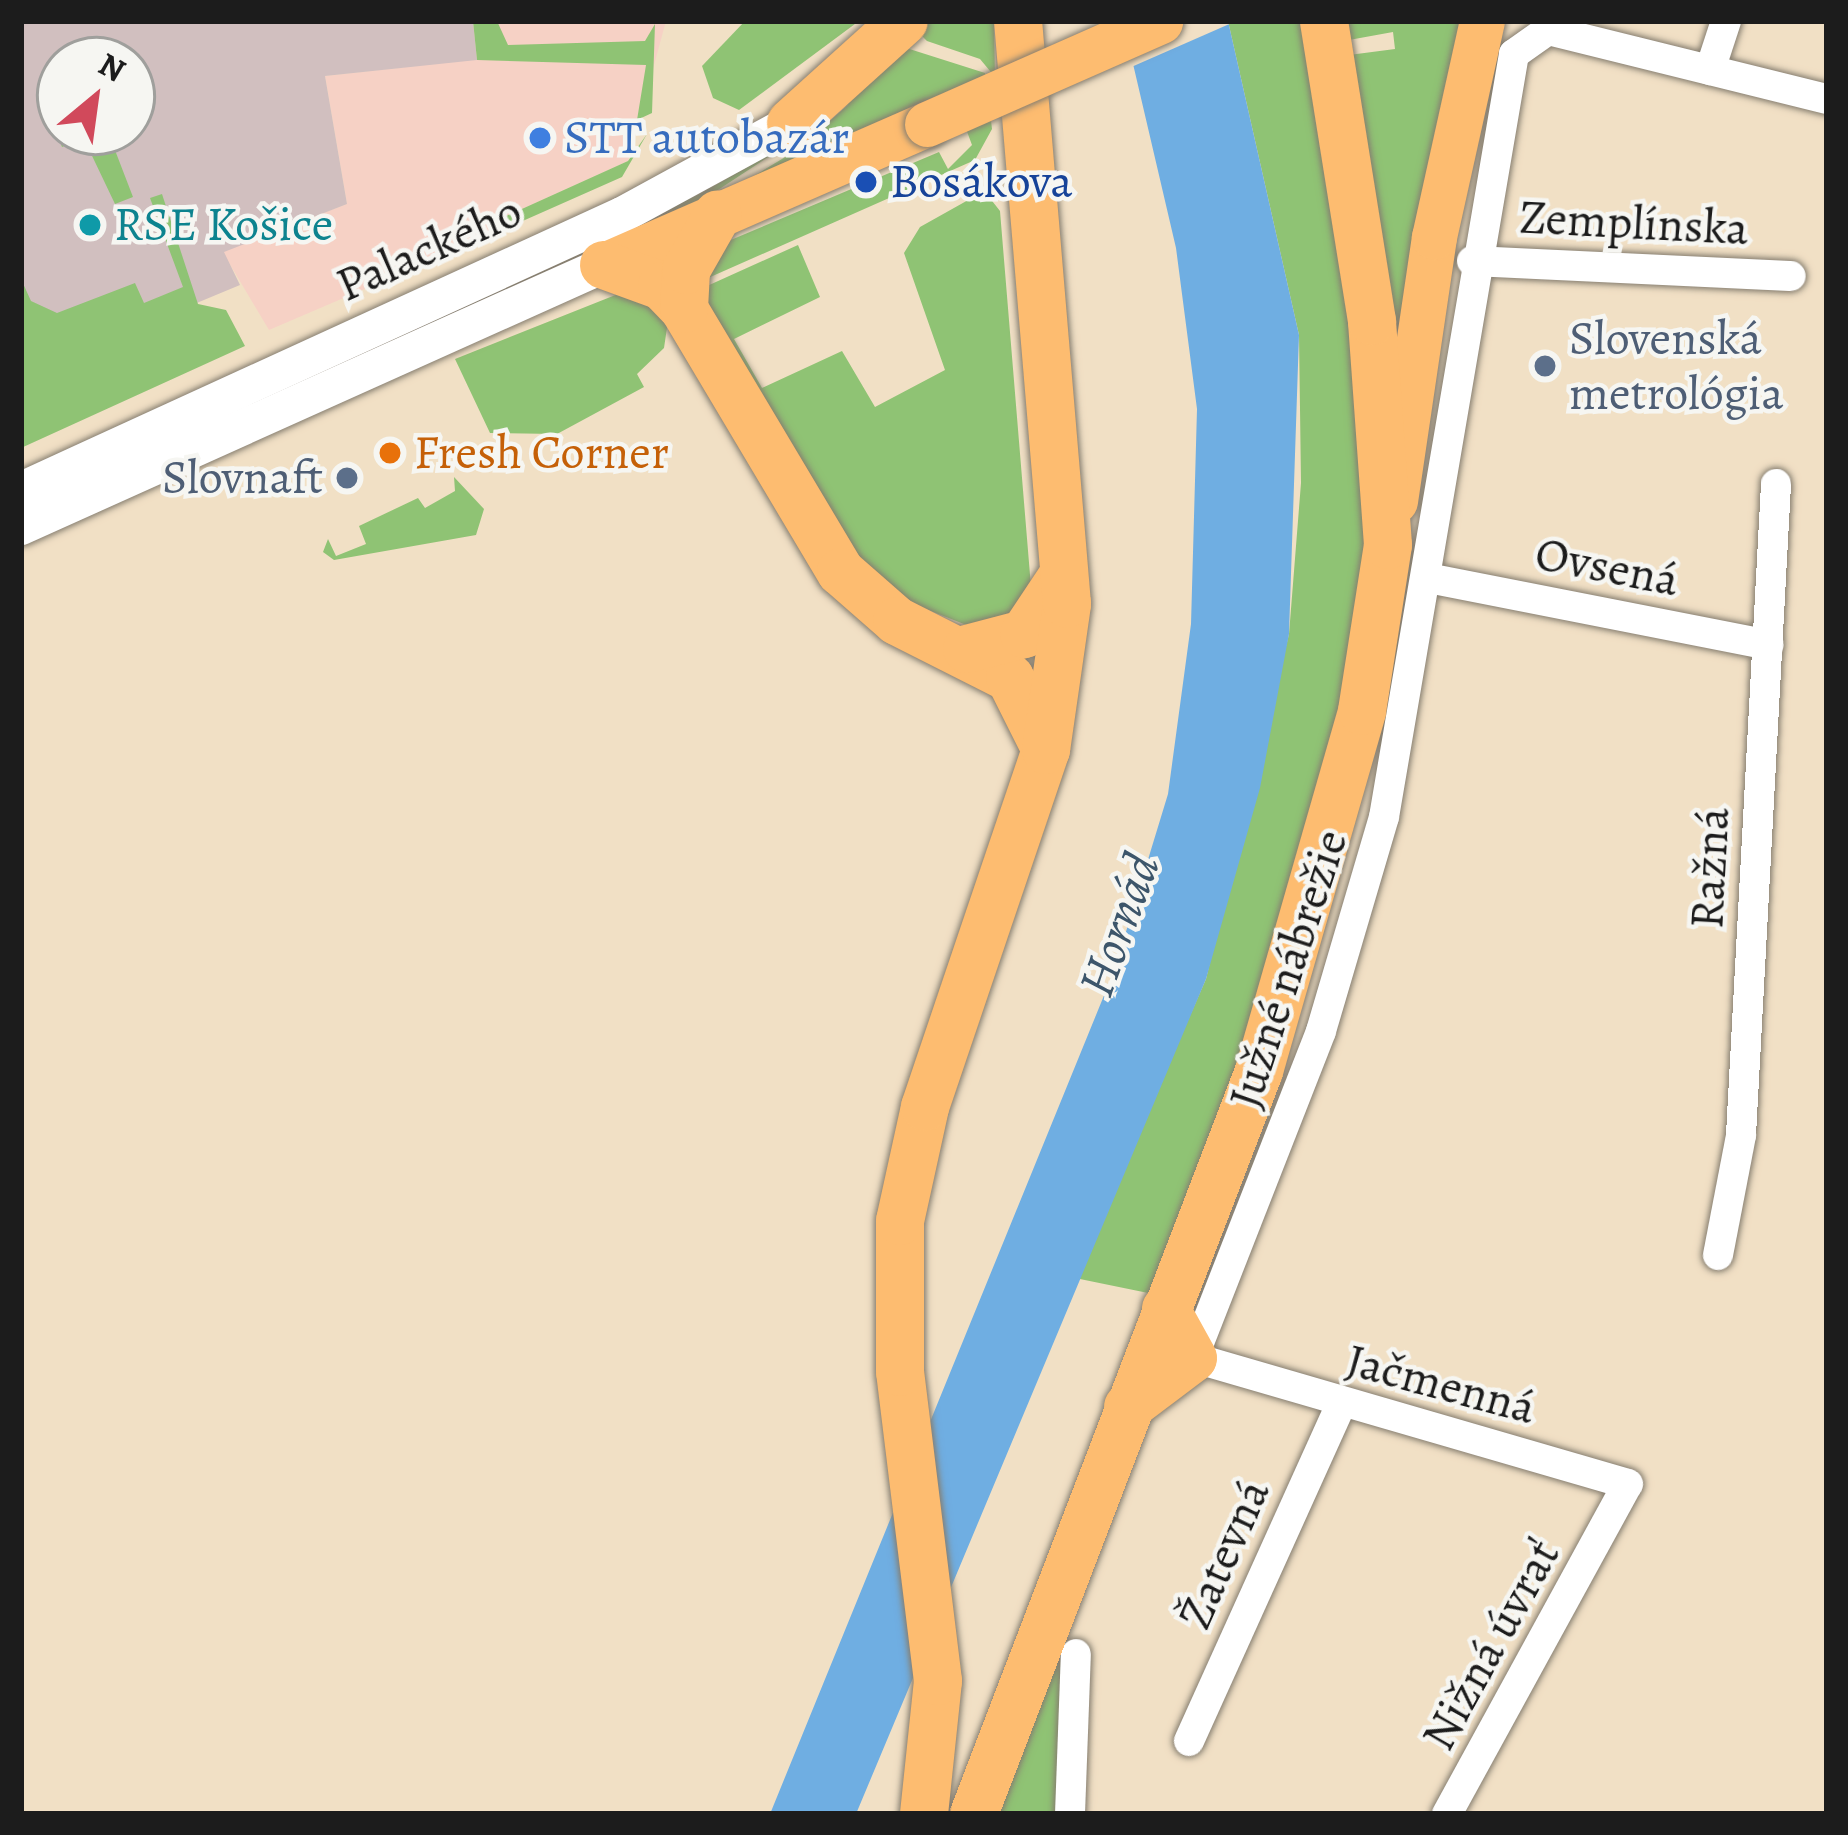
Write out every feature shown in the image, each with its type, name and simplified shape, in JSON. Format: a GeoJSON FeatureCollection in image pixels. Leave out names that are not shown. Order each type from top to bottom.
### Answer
{"type":"FeatureCollection","features":[{"type":"Feature","properties":{"kind":"highway"},"geometry":{"type":"LineString","coordinates":[[791,123],[904,21]]}},
{"type":"Feature","properties":{"kind":"highway"},"geometry":{"type":"LineString","coordinates":[[926,1803],[936,1651],[897,1314],[911,1158],[1046,750],[1067,569],[1018,21]]}},
{"type":"Feature","properties":{"kind":"highway"},"geometry":{"type":"LineString","coordinates":[[1324,21],[1372,321],[1388,545]]}},
{"type":"Feature","properties":{"kind":"highway"},"geometry":{"type":"LineString","coordinates":[[684,310],[686,269],[718,214]]}},
{"type":"Feature","properties":{"kind":"highway"},"geometry":{"type":"LineString","coordinates":[[604,265],[662,286],[684,310],[841,572],[897,621],[967,649],[1022,692],[1046,750]]}},
{"type":"Feature","properties":{"kind":"highway","name":"Južné nábrežie"},"geometry":{"type":"LineString","coordinates":[[974,1814],[1320,886],[1388,545]]}},
{"type":"Feature","properties":{"kind":"highway"},"geometry":{"type":"LineString","coordinates":[[967,649],[1024,634],[1067,569]]}},
{"type":"Feature","properties":{"kind":"highway"},"geometry":{"type":"LineString","coordinates":[[1126,1409],[1193,1358],[1166,1309]]}},
{"type":"Feature","properties":{"kind":"main road"},"geometry":{"type":"LineString","coordinates":[[604,265],[1160,21]]}},
{"type":"Feature","properties":{"kind":"main road","name":"Južné nábrežie"},"geometry":{"type":"LineString","coordinates":[[1388,545],[1465,86],[1482,21]]}},
{"type":"Feature","properties":{"kind":"street"},"geometry":{"type":"LineString","coordinates":[[1726,21],[1710,70],[1827,99]]}},
{"type":"Feature","properties":{"kind":"street","name":"Južné nábrežie"},"geometry":{"type":"LineString","coordinates":[[1193,1358],[1356,921],[1428,578],[1472,261],[1507,72],[1532,34],[1710,70]]}},
{"type":"Feature","properties":{"kind":"street","name":"Palackého"},"geometry":{"type":"LineString","coordinates":[[21,490],[99,448],[622,215],[791,123]]}},
{"type":"Feature","properties":{"kind":"street","name":"Zemplínska"},"geometry":{"type":"LineString","coordinates":[[1472,261],[1791,276]]}},
{"type":"Feature","properties":{"kind":"street","name":"Palackého"},"geometry":{"type":"LineString","coordinates":[[21,527],[604,265]]}},
{"type":"Feature","properties":{"kind":"street","name":"Palackého"},"geometry":{"type":"LineString","coordinates":[[21,471],[99,448]]}},
{"type":"Feature","properties":{"kind":"street","name":"Ražná"},"geometry":{"type":"LineString","coordinates":[[1718,1255],[1741,1135],[1776,484]]}},
{"type":"Feature","properties":{"kind":"street","name":"Ovsená"},"geometry":{"type":"LineString","coordinates":[[1428,578],[1768,645]]}},
{"type":"Feature","properties":{"kind":"street","name":"Jačmenná"},"geometry":{"type":"LineString","coordinates":[[1193,1358],[1341,1405],[1628,1484],[1614,1520]]}},
{"type":"Feature","properties":{"kind":"street","name":"Žatevná"},"geometry":{"type":"LineString","coordinates":[[1190,1741],[1341,1405]]}},
{"type":"Feature","properties":{"kind":"street","name":"Nižná úvrať"},"geometry":{"type":"LineString","coordinates":[[1447,1814],[1614,1520]]}},
{"type":"Feature","properties":{"kind":"street"},"geometry":{"type":"LineString","coordinates":[[1070,1814],[1076,1654]]}},
{"type":"Feature","properties":{"kind":"shaded area"},"geometry":{"type":"Polygon","coordinates":[[[21,21],[473,21],[477,60],[325,76],[347,204],[224,252],[240,285],[21,376],[21,21]]]}},
{"type":"Feature","properties":{"kind":"shaded area"},"geometry":{"type":"Polygon","coordinates":[[[473,21],[666,21],[628,161],[504,217],[507,228],[269,330],[222,251],[347,204],[325,76],[477,59],[473,21]]]}},
{"type":"Feature","properties":{"kind":"green space"},"geometry":{"type":"Polygon","coordinates":[[[473,21],[497,21],[508,45],[645,41],[655,24],[652,113],[637,120],[646,65],[477,60],[473,21]]]}},
{"type":"Feature","properties":{"kind":"green space"},"geometry":{"type":"Polygon","coordinates":[[[745,21],[859,21],[739,110],[713,98],[702,66],[745,21]]]}},
{"type":"Feature","properties":{"kind":"green space"},"geometry":{"type":"Polygon","coordinates":[[[923,21],[994,21],[995,77],[980,59],[927,41],[916,30],[923,21]]]}},
{"type":"Feature","properties":{"kind":"green space"},"geometry":{"type":"Polygon","coordinates":[[[1228,21],[1313,21],[1368,364],[1363,605],[1300,904],[1153,1294],[1075,1278],[1206,979],[1289,634],[1301,483],[1299,335],[1228,21]]]}},
{"type":"Feature","properties":{"kind":"green space"},"geometry":{"type":"Polygon","coordinates":[[[1336,21],[1460,21],[1395,394],[1349,55],[1395,49],[1393,32],[1349,40],[1336,21]]]}},
{"type":"Feature","properties":{"kind":"green space"},"geometry":{"type":"Polygon","coordinates":[[[900,46],[985,73],[992,129],[975,160],[708,278],[726,242],[939,152],[948,169],[972,145],[953,94],[739,185],[797,150],[849,104],[701,201],[218,418],[700,194],[787,144],[900,46]]]}},
{"type":"Feature","properties":{"kind":"green space"},"geometry":{"type":"Polygon","coordinates":[[[647,134],[622,177],[507,228],[504,217],[628,161],[647,134]]]}},
{"type":"Feature","properties":{"kind":"green space"},"geometry":{"type":"Polygon","coordinates":[[[92,156],[117,156],[133,197],[115,204],[92,156]]]}},
{"type":"Feature","properties":{"kind":"green space"},"geometry":{"type":"Polygon","coordinates":[[[162,194],[198,304],[226,310],[245,346],[21,448],[21,279],[31,301],[57,313],[135,283],[144,303],[183,287],[150,198],[162,194]]]}},
{"type":"Feature","properties":{"kind":"green space"},"geometry":{"type":"Polygon","coordinates":[[[989,197],[1000,211],[1031,587],[1020,613],[974,628],[913,604],[859,560],[702,299],[707,286],[798,245],[820,297],[734,339],[762,388],[842,351],[875,407],[945,370],[904,253],[920,227],[970,199],[989,197]]]}},
{"type":"Feature","properties":{"kind":"green space"},"geometry":{"type":"Polygon","coordinates":[[[628,290],[668,321],[664,348],[637,374],[644,387],[557,434],[490,433],[455,359],[628,290]]]}},
{"type":"Feature","properties":{"kind":"green space"},"geometry":{"type":"Polygon","coordinates":[[[454,477],[484,509],[476,535],[334,560],[323,552],[328,539],[336,556],[366,544],[359,526],[418,498],[425,508],[455,491],[454,477]]]}},
{"type":"Feature","properties":{"kind":"green space"},"geometry":{"type":"Polygon","coordinates":[[[1060,1648],[1076,1654],[1070,1814],[996,1814],[1060,1648]]]}},
{"type":"Feature","properties":{"kind":"water"},"geometry":{"type":"Polygon","coordinates":[[[1123,21],[1228,21],[1299,335],[1289,634],[1260,788],[1206,979],[856,1814],[770,1814],[1114,971],[1168,794],[1191,624],[1197,409],[1176,248],[1123,21]]]}},
{"type":"Feature","properties":{"kind":"pier"},"geometry":{"type":"Polygon","coordinates":[[[1117,21],[1234,21],[1234,22],[1129,68],[1117,21]]]}},
{"type":"Feature","properties":{"kind":"place","name":"STT autobazár"},"geometry":{"type":"Point","coordinates":[540,138]}},
{"type":"Feature","properties":{"kind":"place","name":"Bosákova"},"geometry":{"type":"Point","coordinates":[866,182]}},
{"type":"Feature","properties":{"kind":"place","name":"RSE Košice"},"geometry":{"type":"Point","coordinates":[90,225]}},
{"type":"Feature","properties":{"kind":"place","name":"Slovenská metrológia"},"geometry":{"type":"Point","coordinates":[1545,366]}},
{"type":"Feature","properties":{"kind":"place","name":"Fresh Corner"},"geometry":{"type":"Point","coordinates":[390,453]}},
{"type":"Feature","properties":{"kind":"place","name":"Slovnaft"},"geometry":{"type":"Point","coordinates":[347,478]}},
{"type":"Feature","properties":{"kind":"water label","name":"Hornád"},"geometry":{"type":"Point","coordinates":[1119,925]}}]}
